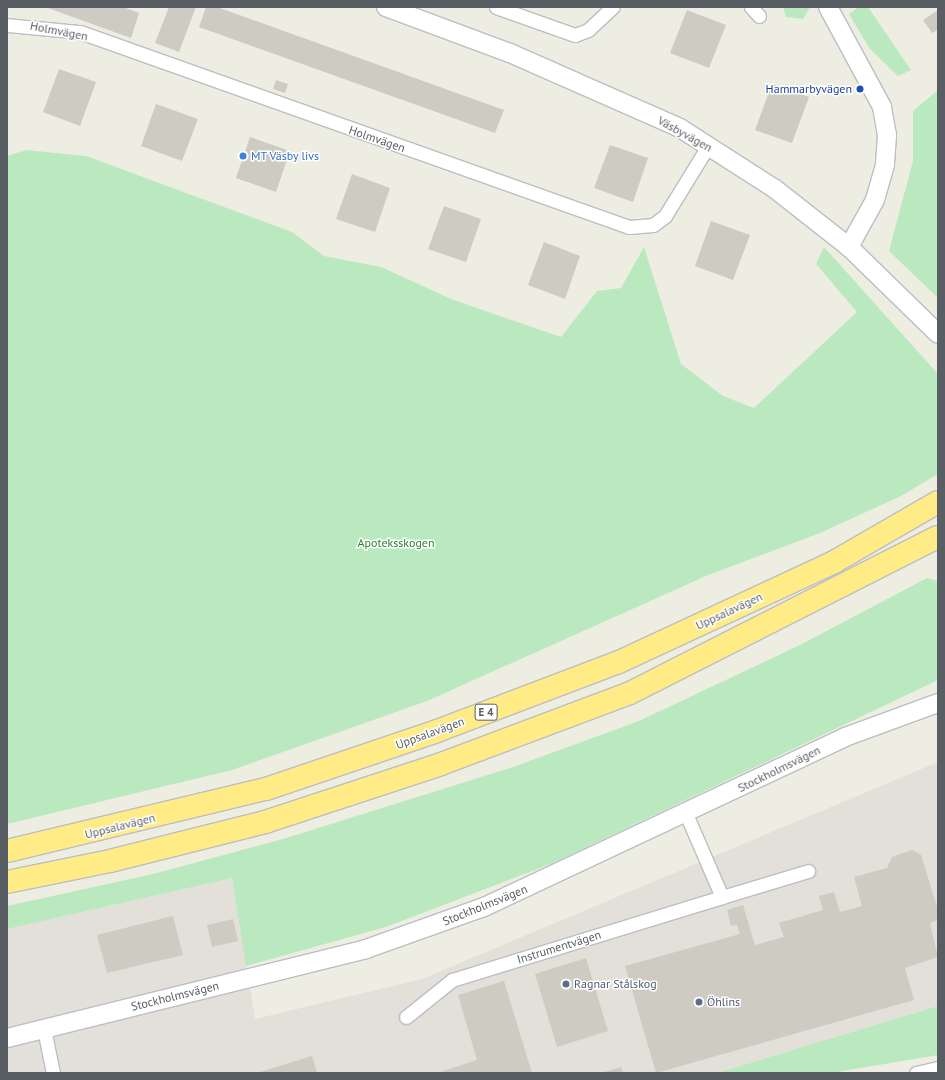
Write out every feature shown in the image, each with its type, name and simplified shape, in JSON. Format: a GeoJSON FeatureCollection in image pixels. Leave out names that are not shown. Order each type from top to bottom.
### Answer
{"type":"FeatureCollection","features":[{"type":"Feature","properties":{"kind":"highway","name":"Uppsalavägen"},"geometry":{"type":"LineString","coordinates":[[7,851],[266,789],[437,731],[619,662],[834,562],[938,502]]}},
{"type":"Feature","properties":{"kind":"highway"},"geometry":{"type":"LineString","coordinates":[[7,882],[110,862],[265,822],[448,761],[630,693],[938,537]]}},
{"type":"Feature","properties":{"kind":"street","name":"Väsbyvägen"},"geometry":{"type":"LineString","coordinates":[[386,7],[510,53],[680,128],[775,189],[849,248],[938,334]]}},
{"type":"Feature","properties":{"kind":"street"},"geometry":{"type":"LineString","coordinates":[[496,7],[575,35],[588,30],[613,7]]}},
{"type":"Feature","properties":{"kind":"street"},"geometry":{"type":"LineString","coordinates":[[828,7],[882,107],[887,135],[885,166],[875,200],[849,248]]}},
{"type":"Feature","properties":{"kind":"street","name":"Holmvägen"},"geometry":{"type":"LineString","coordinates":[[7,25],[80,32],[629,227],[653,225],[666,216],[708,146]]}},
{"type":"Feature","properties":{"kind":"street","name":"Stockholmsvägen"},"geometry":{"type":"LineString","coordinates":[[7,1038],[366,949],[484,907],[686,814],[845,737],[938,703]]}},
{"type":"Feature","properties":{"kind":"street"},"geometry":{"type":"LineString","coordinates":[[686,814],[722,897]]}},
{"type":"Feature","properties":{"kind":"street","name":"Instrumentvägen"},"geometry":{"type":"LineString","coordinates":[[406,1017],[452,980],[808,871]]}},
{"type":"Feature","properties":{"kind":"street"},"geometry":{"type":"LineString","coordinates":[[44,1029],[53,1073]]}},
{"type":"Feature","properties":{"kind":"street"},"geometry":{"type":"LineString","coordinates":[[916,1073],[938,1068]]}},
{"type":"Feature","properties":{"kind":"shaded area"},"geometry":{"type":"Polygon","coordinates":[[[938,762],[938,1006],[717,1073],[7,1073],[7,929],[232,878],[255,1019],[422,979],[938,762]]]}},
{"type":"Feature","properties":{"kind":"green space"},"geometry":{"type":"Polygon","coordinates":[[[783,7],[810,7],[803,19],[786,17],[783,7]]]}},
{"type":"Feature","properties":{"kind":"green space"},"geometry":{"type":"Polygon","coordinates":[[[859,7],[868,7],[911,70],[898,76],[870,49],[849,14],[859,7]]]}},
{"type":"Feature","properties":{"kind":"green space"},"geometry":{"type":"Polygon","coordinates":[[[938,90],[938,298],[889,251],[913,161],[913,111],[938,90]]]}},
{"type":"Feature","properties":{"kind":"green space","name":"Apoteksskogen"},"geometry":{"type":"Polygon","coordinates":[[[26,150],[86,156],[292,232],[324,256],[381,267],[451,299],[561,337],[597,291],[621,288],[644,247],[681,364],[723,396],[754,408],[857,312],[816,264],[824,247],[938,374],[938,474],[899,497],[820,533],[706,576],[427,701],[232,770],[7,824],[7,156],[26,150]]]}},
{"type":"Feature","properties":{"kind":"green space"},"geometry":{"type":"Polygon","coordinates":[[[927,578],[938,581],[938,680],[553,863],[386,927],[246,966],[232,878],[7,929],[7,906],[153,874],[283,839],[516,766],[639,721],[802,644],[927,578]]]}},
{"type":"Feature","properties":{"kind":"green space"},"geometry":{"type":"Polygon","coordinates":[[[938,1006],[938,1055],[831,1073],[717,1073],[938,1006]]]}},
{"type":"Feature","properties":{"kind":"building"},"geometry":{"type":"Polygon","coordinates":[[[45,7],[123,7],[139,13],[131,38],[45,7]]]}},
{"type":"Feature","properties":{"kind":"building"},"geometry":{"type":"Polygon","coordinates":[[[169,7],[196,7],[179,52],[155,43],[169,7]]]}},
{"type":"Feature","properties":{"kind":"building"},"geometry":{"type":"Polygon","coordinates":[[[206,7],[217,7],[504,110],[495,133],[199,27],[206,7]]]}},
{"type":"Feature","properties":{"kind":"building"},"geometry":{"type":"Polygon","coordinates":[[[687,10],[726,25],[709,68],[670,53],[687,10]]]}},
{"type":"Feature","properties":{"kind":"building"},"geometry":{"type":"Polygon","coordinates":[[[938,10],[938,30],[932,33],[923,20],[938,10]]]}},
{"type":"Feature","properties":{"kind":"building"},"geometry":{"type":"Polygon","coordinates":[[[59,69],[96,82],[80,126],[43,112],[59,69]]]}},
{"type":"Feature","properties":{"kind":"building"},"geometry":{"type":"Polygon","coordinates":[[[276,80],[288,84],[285,93],[273,89],[276,80]]]}},
{"type":"Feature","properties":{"kind":"building"},"geometry":{"type":"Polygon","coordinates":[[[772,84],[809,97],[792,143],[755,130],[772,84]]]}},
{"type":"Feature","properties":{"kind":"building"},"geometry":{"type":"Polygon","coordinates":[[[156,104],[198,119],[182,161],[141,146],[156,104]]]}},
{"type":"Feature","properties":{"kind":"building"},"geometry":{"type":"Polygon","coordinates":[[[250,137],[290,151],[276,192],[236,178],[250,137]]]}},
{"type":"Feature","properties":{"kind":"building"},"geometry":{"type":"Polygon","coordinates":[[[610,145],[648,158],[633,202],[594,188],[610,145]]]}},
{"type":"Feature","properties":{"kind":"building"},"geometry":{"type":"Polygon","coordinates":[[[352,174],[390,188],[375,232],[336,219],[352,174]]]}},
{"type":"Feature","properties":{"kind":"building"},"geometry":{"type":"Polygon","coordinates":[[[444,206],[481,219],[466,262],[428,249],[444,206]]]}},
{"type":"Feature","properties":{"kind":"building"},"geometry":{"type":"Polygon","coordinates":[[[711,221],[750,235],[733,280],[695,266],[711,221]]]}},
{"type":"Feature","properties":{"kind":"building"},"geometry":{"type":"Polygon","coordinates":[[[544,242],[580,256],[565,299],[528,285],[544,242]]]}},
{"type":"Feature","properties":{"kind":"building"},"geometry":{"type":"Polygon","coordinates":[[[912,850],[921,855],[938,910],[938,920],[930,923],[938,957],[905,968],[914,1000],[656,1073],[625,966],[740,934],[737,925],[731,926],[727,910],[743,905],[755,945],[784,937],[779,923],[823,910],[819,896],[834,892],[840,912],[862,906],[854,877],[887,868],[892,857],[912,850]]]}},
{"type":"Feature","properties":{"kind":"building"},"geometry":{"type":"Polygon","coordinates":[[[173,916],[183,955],[107,973],[97,935],[173,916]]]}},
{"type":"Feature","properties":{"kind":"building"},"geometry":{"type":"Polygon","coordinates":[[[233,919],[238,941],[212,947],[207,925],[233,919]]]}},
{"type":"Feature","properties":{"kind":"building"},"geometry":{"type":"Polygon","coordinates":[[[586,958],[608,1031],[557,1047],[535,974],[586,958]]]}},
{"type":"Feature","properties":{"kind":"building"},"geometry":{"type":"Polygon","coordinates":[[[504,981],[532,1073],[437,1073],[477,1060],[458,995],[504,981]]]}},
{"type":"Feature","properties":{"kind":"building"},"geometry":{"type":"Polygon","coordinates":[[[312,1056],[317,1073],[257,1073],[312,1056]]]}},
{"type":"Feature","properties":{"kind":"building"},"geometry":{"type":"Polygon","coordinates":[[[621,1067],[623,1073],[601,1073],[621,1067]]]}},
{"type":"Feature","properties":{"kind":"place","name":"Hammarbyvägen"},"geometry":{"type":"Point","coordinates":[860,89]}},
{"type":"Feature","properties":{"kind":"place","name":"MT Väsby livs"},"geometry":{"type":"Point","coordinates":[243,156]}},
{"type":"Feature","properties":{"kind":"place","name":"Ragnar Stålskog"},"geometry":{"type":"Point","coordinates":[566,984]}},
{"type":"Feature","properties":{"kind":"place","name":"Öhlins"},"geometry":{"type":"Point","coordinates":[699,1002]}}]}
